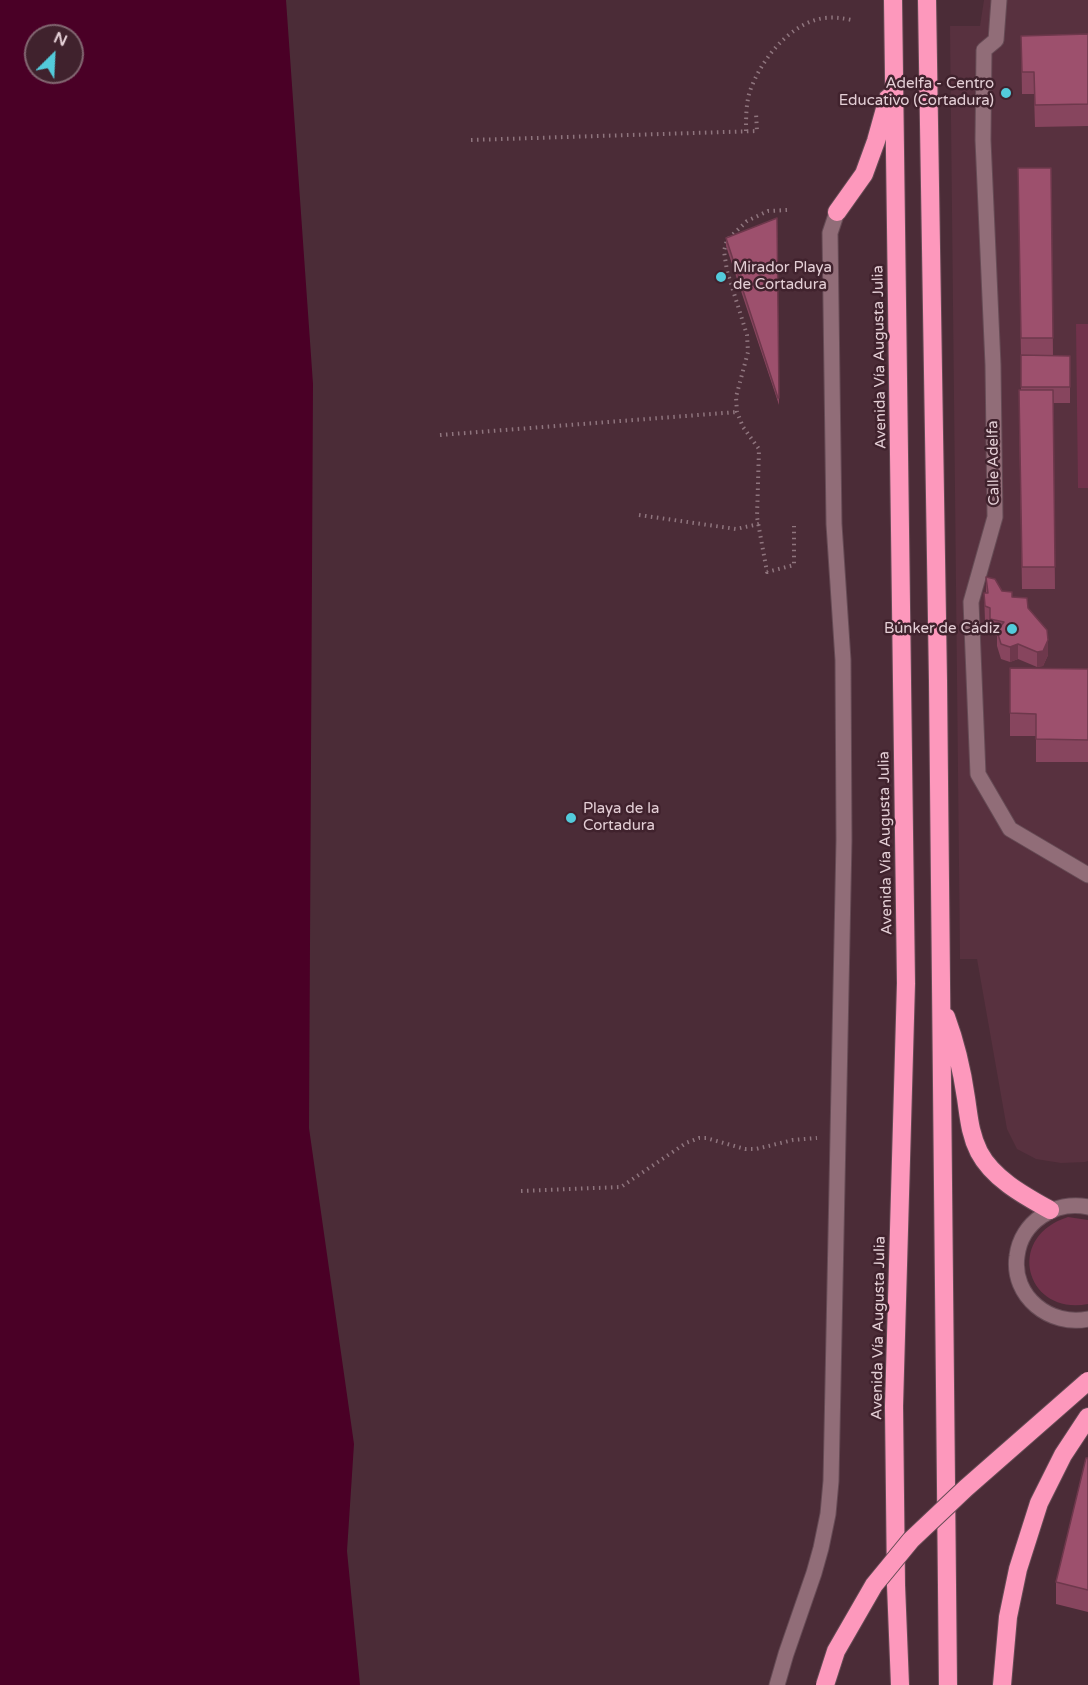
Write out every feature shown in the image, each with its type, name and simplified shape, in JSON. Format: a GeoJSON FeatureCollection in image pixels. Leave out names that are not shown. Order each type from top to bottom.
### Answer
{"type":"FeatureCollection","features":[{"type":"Feature","properties":{"kind":"highway","name":"Avenida Vía Augusta Julia"},"geometry":{"type":"LineString","coordinates":[[893,0],[906,983],[894,1406],[896,1585],[900,1685]]}},
{"type":"Feature","properties":{"kind":"highway"},"geometry":{"type":"LineString","coordinates":[[927,0],[942,1006],[948,1685]]}},
{"type":"Feature","properties":{"kind":"highway"},"geometry":{"type":"LineString","coordinates":[[837,212],[864,174],[876,141],[894,76]]}},
{"type":"Feature","properties":{"kind":"highway"},"geometry":{"type":"LineString","coordinates":[[942,1006],[956,1044],[970,1129],[980,1154],[996,1173],[1024,1196],[1050,1210]]}},
{"type":"Feature","properties":{"kind":"highway"},"geometry":{"type":"LineString","coordinates":[[825,1685],[836,1651],[874,1585],[911,1540],[966,1488],[1088,1381]]}},
{"type":"Feature","properties":{"kind":"highway"},"geometry":{"type":"LineString","coordinates":[[1002,1685],[1008,1617],[1018,1569],[1039,1503],[1063,1455],[1088,1417]]}},
{"type":"Feature","properties":{"kind":"street","name":"Calle Adelfa"},"geometry":{"type":"LineString","coordinates":[[999,0],[996,40],[984,50],[983,140],[993,364],[995,517],[971,602],[978,774],[1010,829],[1088,875]]}},
{"type":"Feature","properties":{"kind":"street"},"geometry":{"type":"LineString","coordinates":[[777,1685],[814,1573],[828,1514],[831,1481],[844,840],[843,660],[836,583],[834,524],[830,233],[837,212]]}},
{"type":"Feature","properties":{"kind":"street"},"geometry":{"type":"LineString","coordinates":[[976,580],[992,589]]}},
{"type":"Feature","properties":{"kind":"street"},"geometry":{"type":"LineString","coordinates":[[1087,1206],[1067,1206],[1050,1210],[1034,1222],[1022,1238],[1016,1257],[1018,1277],[1026,1295],[1040,1310],[1057,1319],[1077,1321],[1088,1319]]}},
{"type":"Feature","properties":{"kind":"path"},"geometry":{"type":"LineString","coordinates":[[746,131],[746,109],[754,81],[767,57],[785,38],[822,18],[837,17],[852,20]]}},
{"type":"Feature","properties":{"kind":"path"},"geometry":{"type":"LineString","coordinates":[[471,140],[757,131],[756,113]]}},
{"type":"Feature","properties":{"kind":"path"},"geometry":{"type":"LineString","coordinates":[[787,210],[768,211],[747,221],[731,235],[724,251],[747,335],[748,352],[736,397],[737,412],[743,427],[759,449],[759,524],[767,572],[794,565],[794,526]]}},
{"type":"Feature","properties":{"kind":"path"},"geometry":{"type":"LineString","coordinates":[[440,435],[737,412]]}},
{"type":"Feature","properties":{"kind":"path"},"geometry":{"type":"LineString","coordinates":[[639,515],[736,529],[759,524]]}},
{"type":"Feature","properties":{"kind":"path"},"geometry":{"type":"LineString","coordinates":[[521,1191],[621,1187],[686,1143],[699,1138],[745,1149],[820,1137],[839,1141]]}},
{"type":"Feature","properties":{"kind":"shaded area"},"geometry":{"type":"Polygon","coordinates":[[[0,0],[286,0],[313,384],[309,1128],[354,1444],[347,1551],[360,1685],[0,1685],[0,0]]]}},
{"type":"Feature","properties":{"kind":"shaded area"},"geometry":{"type":"Polygon","coordinates":[[[984,0],[1088,0],[1088,1161],[1085,1162],[1061,1163],[1036,1159],[1017,1149],[1007,1129],[977,959],[960,959],[950,26],[980,26],[984,0]]]}},
{"type":"Feature","properties":{"kind":"shaded area"},"geometry":{"type":"Polygon","coordinates":[[[1076,324],[1088,324],[1088,488],[1078,488],[1076,324]]]}},
{"type":"Feature","properties":{"kind":"shaded area"},"geometry":{"type":"Polygon","coordinates":[[[1068,1217],[1088,1220],[1088,1304],[1067,1305],[1050,1298],[1038,1287],[1031,1272],[1030,1256],[1035,1241],[1048,1227],[1068,1217]]]}},
{"type":"Feature","properties":{"kind":"building"},"geometry":{"type":"Polygon","coordinates":[[[1088,34],[1088,104],[1035,105],[1034,72],[1022,72],[1021,36],[1088,34]]]}},
{"type":"Feature","properties":{"kind":"building"},"geometry":{"type":"Polygon","coordinates":[[[1018,168],[1051,168],[1053,338],[1021,338],[1018,168]]]}},
{"type":"Feature","properties":{"kind":"building"},"geometry":{"type":"Polygon","coordinates":[[[777,218],[779,398],[726,238],[777,218]]]}},
{"type":"Feature","properties":{"kind":"building"},"geometry":{"type":"Polygon","coordinates":[[[1021,355],[1070,356],[1070,387],[1021,387],[1021,355]]]}},
{"type":"Feature","properties":{"kind":"building"},"geometry":{"type":"Polygon","coordinates":[[[1019,390],[1053,390],[1055,567],[1022,567],[1019,390]]]}},
{"type":"Feature","properties":{"kind":"building","name":"Búnker de Cádiz"},"geometry":{"type":"Polygon","coordinates":[[[986,577],[995,579],[1002,591],[1012,592],[1012,597],[1027,598],[1028,608],[1047,630],[1048,640],[1043,651],[1037,652],[1018,644],[1010,647],[1001,644],[997,631],[1004,622],[990,619],[990,608],[985,606],[984,593],[988,593],[986,577]]]}},
{"type":"Feature","properties":{"kind":"building"},"geometry":{"type":"Polygon","coordinates":[[[1010,668],[1088,669],[1088,740],[1036,739],[1036,714],[1010,713],[1010,668]]]}},
{"type":"Feature","properties":{"kind":"building"},"geometry":{"type":"Polygon","coordinates":[[[1086,1458],[1088,1458],[1088,1590],[1056,1582],[1086,1458]]]}},
{"type":"Feature","properties":{"kind":"place","name":"Adelfa - Centro Educativo (Cortadura)"},"geometry":{"type":"Point","coordinates":[1006,93]}},
{"type":"Feature","properties":{"kind":"place","name":"Mirador Playa de Cortadura"},"geometry":{"type":"Point","coordinates":[721,277]}},
{"type":"Feature","properties":{"kind":"place","name":"Búnker de Cádiz"},"geometry":{"type":"Point","coordinates":[1012,629]}},
{"type":"Feature","properties":{"kind":"place","name":"Playa de la Cortadura"},"geometry":{"type":"Point","coordinates":[571,818]}}]}
